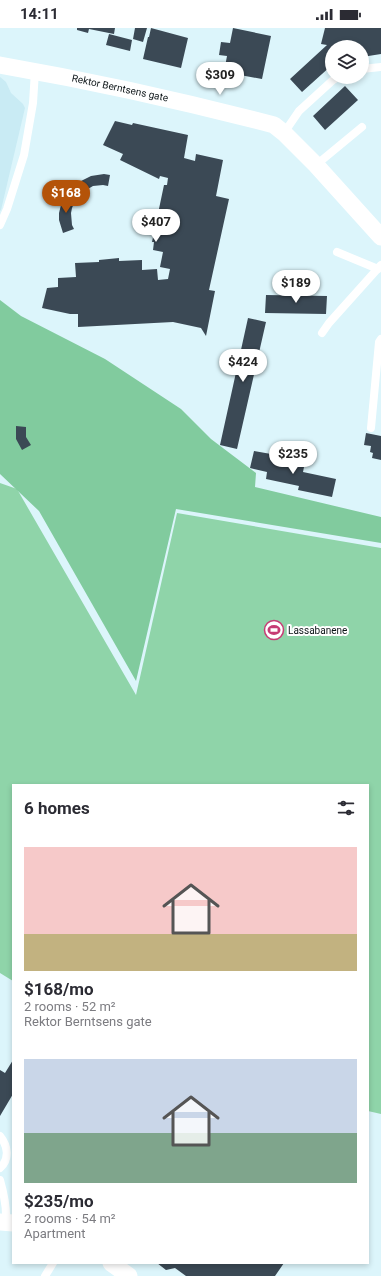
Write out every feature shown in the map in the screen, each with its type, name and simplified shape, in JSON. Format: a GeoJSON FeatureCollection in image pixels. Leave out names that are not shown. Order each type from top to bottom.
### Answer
{"type":"FeatureCollection","features":[{"type":"Feature","properties":{"kind":"street","name":"Rektor Berntsens gate"},"geometry":{"type":"LineString","coordinates":[[0,65],[67,77],[202,107],[274,125],[316,165],[381,237]]}},
{"type":"Feature","properties":{"kind":"street"},"geometry":{"type":"LineString","coordinates":[[112,1264],[129,1276]]}},
{"type":"Feature","properties":{"kind":"lane"},"geometry":{"type":"LineString","coordinates":[[369,69],[381,67]]}},
{"type":"Feature","properties":{"kind":"lane"},"geometry":{"type":"LineString","coordinates":[[0,225],[7,209],[24,155],[33,103],[35,71]]}},
{"type":"Feature","properties":{"kind":"lane"},"geometry":{"type":"LineString","coordinates":[[284,133],[299,111],[329,84]]}},
{"type":"Feature","properties":{"kind":"lane"},"geometry":{"type":"LineString","coordinates":[[316,165],[362,126]]}},
{"type":"Feature","properties":{"kind":"lane"},"geometry":{"type":"LineString","coordinates":[[322,333],[329,323],[380,267],[337,252]]}},
{"type":"Feature","properties":{"kind":"lane"},"geometry":{"type":"LineString","coordinates":[[371,428],[379,342],[381,339]]}},
{"type":"Feature","properties":{"kind":"lane"},"geometry":{"type":"LineString","coordinates":[[0,1136],[5,1143],[7,1151],[3,1166],[0,1168]]}},
{"type":"Feature","properties":{"kind":"lane"},"geometry":{"type":"LineString","coordinates":[[0,1180],[5,1195],[7,1211],[6,1222]]}},
{"type":"Feature","properties":{"kind":"lane"},"geometry":{"type":"LineString","coordinates":[[45,1276],[52,1264]]}},
{"type":"Feature","properties":{"kind":"shaded area"},"geometry":{"type":"Polygon","coordinates":[[[0,77],[6,82],[11,93],[23,104],[25,108],[0,211],[0,77]]]}},
{"type":"Feature","properties":{"kind":"green space"},"geometry":{"type":"Polygon","coordinates":[[[0,300],[21,316],[105,359],[181,409],[211,439],[256,473],[255,487],[381,517],[381,543],[176,509],[136,681],[39,511],[0,474],[0,300]]]}},
{"type":"Feature","properties":{"kind":"green space","name":"Lassabanene"},"geometry":{"type":"Polygon","coordinates":[[[0,483],[17,489],[136,695],[177,513],[381,548],[381,1114],[369,1111],[369,784],[12,784],[12,980],[0,973],[0,483]]]}},
{"type":"Feature","properties":{"kind":"building"},"geometry":{"type":"Polygon","coordinates":[[[77,28],[115,28],[114,34],[89,29],[88,33],[77,30],[77,28]]]}},
{"type":"Feature","properties":{"kind":"building"},"geometry":{"type":"Polygon","coordinates":[[[135,28],[147,28],[143,42],[133,39],[135,28]]]}},
{"type":"Feature","properties":{"kind":"building"},"geometry":{"type":"Polygon","coordinates":[[[151,28],[188,38],[181,68],[143,59],[151,28]]]}},
{"type":"Feature","properties":{"kind":"building"},"geometry":{"type":"Polygon","coordinates":[[[233,28],[271,36],[262,79],[224,72],[227,56],[219,55],[221,42],[230,43],[233,28]]]}},
{"type":"Feature","properties":{"kind":"building"},"geometry":{"type":"Polygon","coordinates":[[[325,28],[381,28],[381,54],[369,56],[369,40],[325,40],[325,45],[321,44],[325,28]]]}},
{"type":"Feature","properties":{"kind":"building"},"geometry":{"type":"Polygon","coordinates":[[[109,34],[132,40],[130,51],[106,45],[109,34]]]}},
{"type":"Feature","properties":{"kind":"building"},"geometry":{"type":"Polygon","coordinates":[[[325,47],[325,71],[302,92],[290,79],[325,47]]]}},
{"type":"Feature","properties":{"kind":"building"},"geometry":{"type":"Polygon","coordinates":[[[345,86],[358,100],[325,130],[313,116],[345,86]]]}},
{"type":"Feature","properties":{"kind":"building"},"geometry":{"type":"Polygon","coordinates":[[[115,121],[132,125],[133,123],[188,135],[184,158],[195,161],[196,154],[223,160],[216,196],[229,199],[209,290],[215,291],[206,336],[201,328],[173,322],[78,327],[78,314],[70,314],[42,308],[47,288],[58,287],[58,278],[76,277],[75,263],[99,262],[99,260],[119,258],[119,261],[142,260],[142,270],[157,269],[158,280],[168,279],[170,269],[160,267],[163,252],[153,250],[154,242],[152,242],[164,185],[167,185],[168,178],[160,176],[159,179],[120,160],[123,154],[103,145],[115,121]]]}},
{"type":"Feature","properties":{"kind":"building"},"geometry":{"type":"Polygon","coordinates":[[[104,174],[110,175],[108,186],[93,186],[81,193],[73,185],[91,176],[104,174]]]}},
{"type":"Feature","properties":{"kind":"building"},"geometry":{"type":"Polygon","coordinates":[[[65,195],[75,201],[71,213],[72,225],[74,229],[63,233],[59,220],[59,213],[65,195]]]}},
{"type":"Feature","properties":{"kind":"building"},"geometry":{"type":"Polygon","coordinates":[[[266,295],[327,296],[326,314],[265,313],[266,295]]]}},
{"type":"Feature","properties":{"kind":"building"},"geometry":{"type":"Polygon","coordinates":[[[248,318],[266,322],[237,449],[220,445],[248,318]]]}},
{"type":"Feature","properties":{"kind":"building"},"geometry":{"type":"Polygon","coordinates":[[[16,426],[26,427],[26,437],[31,445],[22,450],[16,439],[16,426]]]}},
{"type":"Feature","properties":{"kind":"building"},"geometry":{"type":"Polygon","coordinates":[[[366,433],[381,436],[381,460],[372,458],[373,453],[370,452],[371,446],[364,445],[366,433]]]}},
{"type":"Feature","properties":{"kind":"building"},"geometry":{"type":"Polygon","coordinates":[[[254,451],[271,454],[270,460],[304,467],[303,472],[336,479],[332,497],[298,490],[299,486],[266,479],[267,472],[250,468],[254,451]]]}},
{"type":"Feature","properties":{"kind":"building"},"geometry":{"type":"Polygon","coordinates":[[[12,1062],[12,1096],[0,1116],[0,1070],[5,1073],[12,1062]]]}},
{"type":"Feature","properties":{"kind":"building"},"geometry":{"type":"Polygon","coordinates":[[[158,1264],[283,1264],[275,1276],[186,1276],[175,1268],[166,1270],[158,1264]]]}},
{"type":"Feature","properties":{"kind":"place","name":"Lassabanene"},"geometry":{"type":"Point","coordinates":[274,630]}}]}
